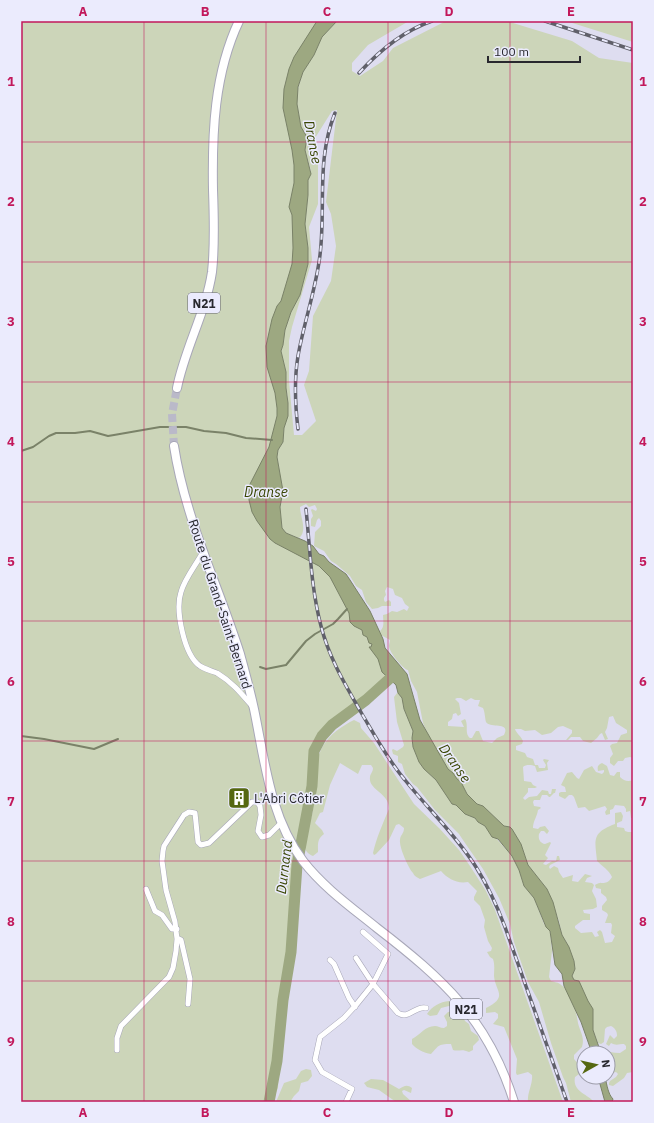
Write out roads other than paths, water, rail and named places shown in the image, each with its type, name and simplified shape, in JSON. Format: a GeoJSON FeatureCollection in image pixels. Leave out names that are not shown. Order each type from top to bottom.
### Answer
{"type":"FeatureCollection","features":[{"type":"Feature","properties":{"kind":"main road","name":"N21"},"geometry":{"type":"LineString","coordinates":[[177,388],[184,361],[210,282],[214,249],[214,122],[223,66],[239,21]]}},
{"type":"Feature","properties":{"kind":"main road","name":"Route du Grand-Saint-Bernard"},"geometry":{"type":"LineString","coordinates":[[174,446],[183,490],[243,666],[254,709],[274,803],[286,833],[308,867],[334,893],[427,968],[458,999],[480,1028],[493,1050],[504,1074],[514,1102]]}},
{"type":"Feature","properties":{"kind":"street"},"geometry":{"type":"LineString","coordinates":[[204,551],[181,592],[179,602],[180,619],[186,646],[192,657],[199,665],[216,673],[235,686],[254,709]]}},
{"type":"Feature","properties":{"kind":"street"},"geometry":{"type":"LineString","coordinates":[[117,1050],[116,1038],[120,1026],[147,1001],[171,973],[175,958],[177,938],[167,894],[162,857],[164,846],[187,812],[193,812],[195,815],[198,842],[201,845],[208,843],[252,802],[257,802],[260,806],[261,815],[258,829],[259,834],[262,837],[269,835],[281,822]]}},
{"type":"Feature","properties":{"kind":"street"},"geometry":{"type":"LineString","coordinates":[[146,889],[155,911],[162,914],[172,929],[176,929]]}},
{"type":"Feature","properties":{"kind":"street"},"geometry":{"type":"LineString","coordinates":[[346,1102],[352,1089],[322,1072],[315,1060],[322,1034],[344,1018],[356,1006],[373,984],[388,954],[363,932]]}},
{"type":"Feature","properties":{"kind":"street"},"geometry":{"type":"LineString","coordinates":[[177,938],[181,940],[183,946],[190,979],[188,1004]]}},
{"type":"Feature","properties":{"kind":"street"},"geometry":{"type":"LineString","coordinates":[[356,958],[373,984],[398,1013],[401,1015],[408,1015],[422,1007],[426,1008]]}},
{"type":"Feature","properties":{"kind":"street"},"geometry":{"type":"LineString","coordinates":[[330,960],[334,964],[352,1005],[356,1006]]}},
{"type":"Feature","properties":{"kind":"water","name":"Dranse"},"geometry":{"type":"Polygon","coordinates":[[[317,21],[337,21],[322,37],[314,55],[303,72],[298,87],[297,104],[301,127],[307,137],[305,150],[311,174],[308,180],[305,224],[308,264],[300,295],[291,312],[285,330],[281,351],[286,372],[288,403],[288,416],[284,428],[283,442],[278,450],[277,457],[283,491],[280,507],[282,528],[286,533],[313,546],[319,554],[324,556],[329,562],[346,574],[370,611],[383,639],[385,648],[407,674],[420,720],[448,769],[461,782],[467,794],[477,804],[483,806],[504,826],[512,829],[521,844],[528,865],[547,889],[553,902],[562,935],[569,947],[574,961],[575,969],[572,976],[574,980],[579,981],[593,1009],[593,1030],[598,1045],[589,1045],[581,1022],[564,986],[562,974],[555,965],[550,931],[546,927],[534,898],[524,886],[519,870],[512,856],[498,839],[492,837],[485,826],[478,822],[475,818],[465,814],[456,805],[452,804],[436,780],[419,762],[413,747],[413,731],[396,685],[382,672],[378,659],[369,647],[371,647],[372,644],[369,643],[367,637],[363,635],[362,630],[350,622],[349,613],[330,577],[319,566],[270,539],[252,512],[249,500],[249,486],[269,447],[277,416],[275,393],[267,367],[266,346],[272,319],[277,306],[281,301],[292,264],[292,215],[289,207],[294,183],[294,165],[283,108],[284,89],[294,57],[317,21]]]}},
{"type":"Feature","properties":{"kind":"water"},"geometry":{"type":"Polygon","coordinates":[[[600,1085],[607,1085],[613,1099],[612,1102],[605,1102],[600,1085]]]}},
{"type":"Feature","properties":{"kind":"waterway"},"geometry":{"type":"LineString","coordinates":[[21,451],[33,447],[56,433],[90,431],[108,436],[160,427],[186,427],[204,431],[226,433],[246,438],[272,440]]}},
{"type":"Feature","properties":{"kind":"waterway"},"geometry":{"type":"LineString","coordinates":[[260,667],[266,669],[286,665],[306,641],[333,624],[347,609]]}},
{"type":"Feature","properties":{"kind":"waterway","name":"Durnand"},"geometry":{"type":"LineString","coordinates":[[269,1102],[277,1061],[283,1000],[291,952],[297,865],[312,786],[314,751],[322,736],[332,725],[366,700],[397,672]]}},
{"type":"Feature","properties":{"kind":"waterway"},"geometry":{"type":"LineString","coordinates":[[21,736],[94,749],[118,739]]}},
{"type":"Feature","properties":{"kind":"tunnel"},"geometry":{"type":"LineString","coordinates":[[174,446],[172,414],[177,388]]}},
{"type":"Feature","properties":{"kind":"railway"},"geometry":{"type":"LineString","coordinates":[[359,73],[392,42],[411,30],[432,21]]}},
{"type":"Feature","properties":{"kind":"railway"},"geometry":{"type":"LineString","coordinates":[[545,21],[633,50]]}},
{"type":"Feature","properties":{"kind":"railway"},"geometry":{"type":"LineString","coordinates":[[298,429],[295,392],[297,365],[320,255],[322,237],[323,166],[325,148],[335,113]]}},
{"type":"Feature","properties":{"kind":"railway"},"geometry":{"type":"LineString","coordinates":[[306,509],[315,597],[324,638],[333,661],[382,748],[414,791],[460,844],[484,881],[505,927],[567,1102]]}},
{"type":"Feature","properties":{"kind":"place","name":"L'Abri Côtier"},"geometry":{"type":"Point","coordinates":[239,798]}}]}
